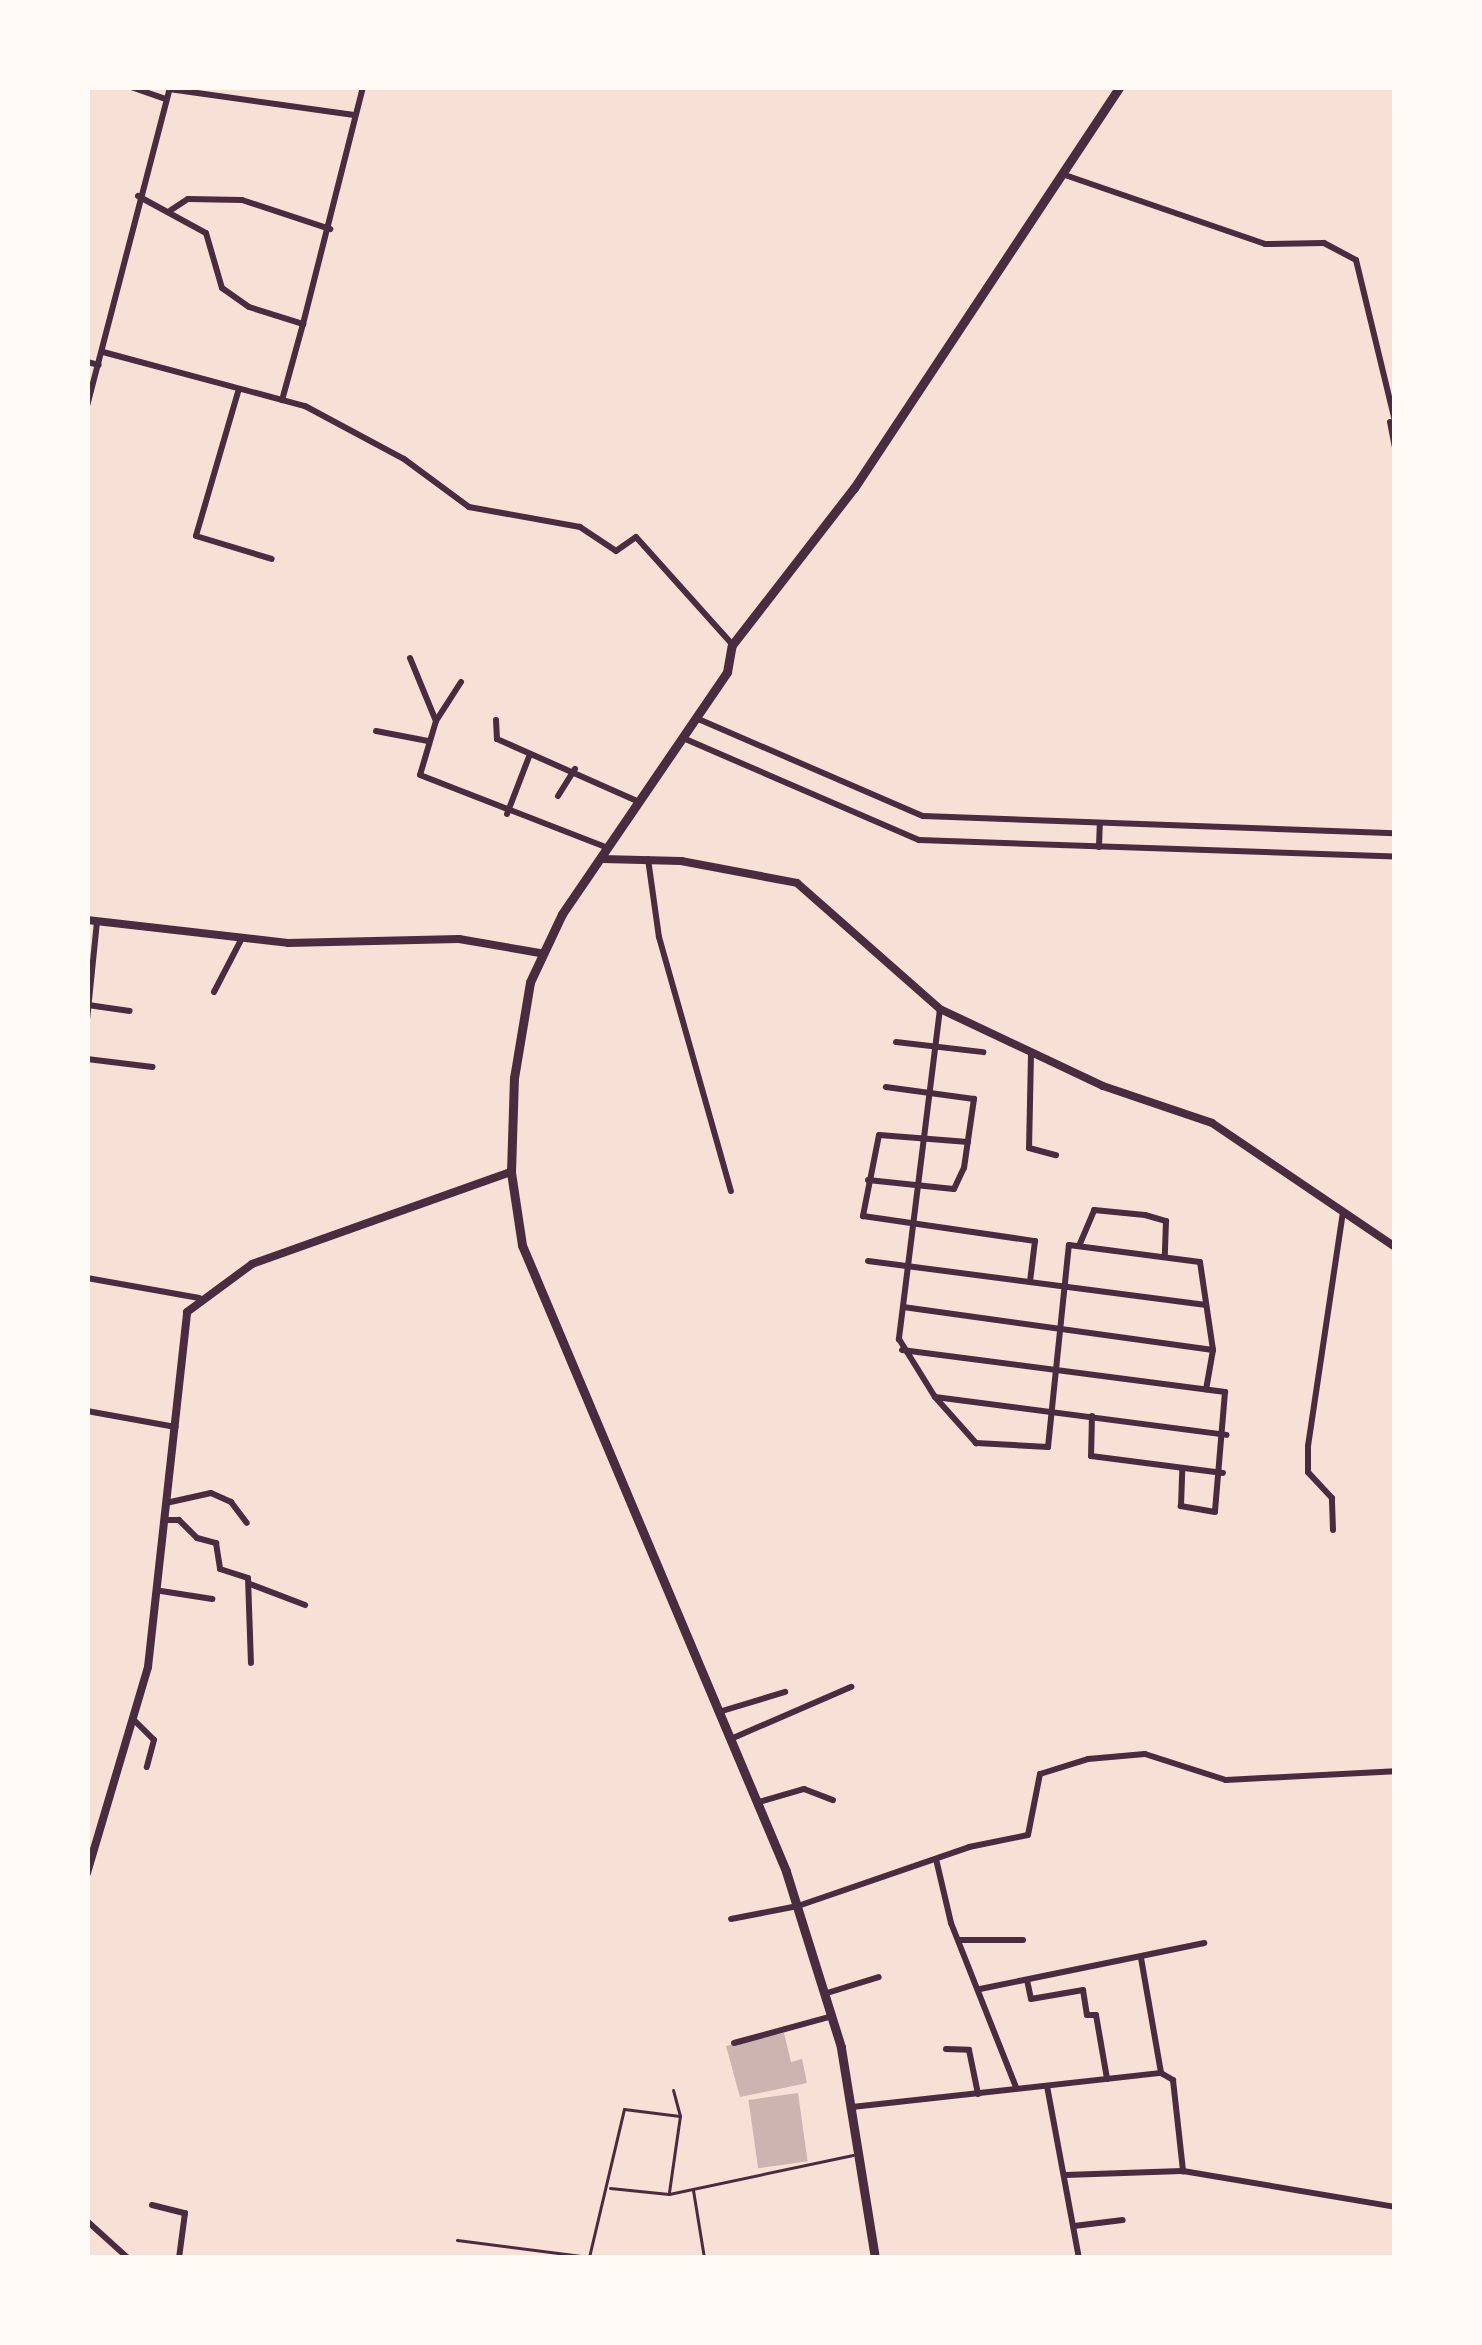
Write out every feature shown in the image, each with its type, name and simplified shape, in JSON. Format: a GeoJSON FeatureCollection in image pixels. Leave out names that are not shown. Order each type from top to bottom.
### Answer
{"type":"FeatureCollection","features":[{"type":"Feature","properties":{"kind":"main road"},"geometry":{"type":"LineString","coordinates":[[875,2258],[833,2018],[798,1906],[722,1711],[530,1270],[511,1172],[517,1057],[540,953],[728,672],[732,645],[854,488],[1119,87]]}},
{"type":"Feature","properties":{"kind":"street"},"geometry":{"type":"LineString","coordinates":[[131,87],[166,99]]}},
{"type":"Feature","properties":{"kind":"street"},"geometry":{"type":"LineString","coordinates":[[282,400],[330,229],[363,87]]}},
{"type":"Feature","properties":{"kind":"street"},"geometry":{"type":"LineString","coordinates":[[87,406],[138,196],[170,88],[354,115]]}},
{"type":"Feature","properties":{"kind":"street"},"geometry":{"type":"LineString","coordinates":[[1062,175],[1265,244],[1324,243],[1356,260],[1395,448]]}},
{"type":"Feature","properties":{"kind":"street"},"geometry":{"type":"LineString","coordinates":[[138,196],[206,233],[222,288],[249,307],[303,324]]}},
{"type":"Feature","properties":{"kind":"street"},"geometry":{"type":"LineString","coordinates":[[171,210],[188,199],[242,200],[330,229]]}},
{"type":"Feature","properties":{"kind":"street"},"geometry":{"type":"LineString","coordinates":[[103,352],[238,392],[282,400],[365,436],[470,507],[580,527],[616,551],[636,536],[716,617],[732,645]]}},
{"type":"Feature","properties":{"kind":"street"},"geometry":{"type":"LineString","coordinates":[[87,362],[99,364]]}},
{"type":"Feature","properties":{"kind":"street"},"geometry":{"type":"LineString","coordinates":[[238,392],[196,536],[272,559]]}},
{"type":"Feature","properties":{"kind":"street"},"geometry":{"type":"LineString","coordinates":[[87,640],[87,672]]}},
{"type":"Feature","properties":{"kind":"street"},"geometry":{"type":"LineString","coordinates":[[410,658],[436,721]]}},
{"type":"Feature","properties":{"kind":"street"},"geometry":{"type":"LineString","coordinates":[[461,682],[436,721],[420,775],[485,795],[507,814],[605,854],[796,883],[940,1010],[1030,1054],[1212,1123],[1395,1247]]}},
{"type":"Feature","properties":{"kind":"street"},"geometry":{"type":"LineString","coordinates":[[697,718],[923,816],[1395,833]]}},
{"type":"Feature","properties":{"kind":"street"},"geometry":{"type":"LineString","coordinates":[[496,720],[497,740],[575,769],[639,802]]}},
{"type":"Feature","properties":{"kind":"street"},"geometry":{"type":"LineString","coordinates":[[376,731],[428,741]]}},
{"type":"Feature","properties":{"kind":"street"},"geometry":{"type":"LineString","coordinates":[[683,738],[848,816],[919,840],[1395,857]]}},
{"type":"Feature","properties":{"kind":"street"},"geometry":{"type":"LineString","coordinates":[[507,814],[530,754]]}},
{"type":"Feature","properties":{"kind":"street"},"geometry":{"type":"LineString","coordinates":[[558,796],[575,769]]}},
{"type":"Feature","properties":{"kind":"street"},"geometry":{"type":"LineString","coordinates":[[1099,847],[1100,823]]}},
{"type":"Feature","properties":{"kind":"street"},"geometry":{"type":"LineString","coordinates":[[648,859],[659,937],[731,1191]]}},
{"type":"Feature","properties":{"kind":"street"},"geometry":{"type":"LineString","coordinates":[[87,1020],[92,921],[242,938],[460,939],[540,953]]}},
{"type":"Feature","properties":{"kind":"street"},"geometry":{"type":"LineString","coordinates":[[214,992],[242,938]]}},
{"type":"Feature","properties":{"kind":"street"},"geometry":{"type":"LineString","coordinates":[[88,1005],[130,1011]]}},
{"type":"Feature","properties":{"kind":"street"},"geometry":{"type":"LineString","coordinates":[[940,1010],[902,1307],[902,1350],[972,1440],[1046,1449],[1069,1245],[1165,1257],[1200,1262],[1213,1350],[1206,1389]]}},
{"type":"Feature","properties":{"kind":"street"},"geometry":{"type":"LineString","coordinates":[[896,1042],[983,1052]]}},
{"type":"Feature","properties":{"kind":"street"},"geometry":{"type":"LineString","coordinates":[[1030,1054],[1029,1148],[1056,1155]]}},
{"type":"Feature","properties":{"kind":"street"},"geometry":{"type":"LineString","coordinates":[[87,1059],[153,1067]]}},
{"type":"Feature","properties":{"kind":"street"},"geometry":{"type":"LineString","coordinates":[[868,1180],[958,1188],[968,1142],[974,1099],[886,1087]]}},
{"type":"Feature","properties":{"kind":"street"},"geometry":{"type":"LineString","coordinates":[[968,1142],[874,1138],[866,1220],[1036,1240],[1030,1282]]}},
{"type":"Feature","properties":{"kind":"street"},"geometry":{"type":"LineString","coordinates":[[87,1873],[136,1722],[161,1591],[184,1322],[199,1298],[292,1247],[511,1172]]}},
{"type":"Feature","properties":{"kind":"street"},"geometry":{"type":"LineString","coordinates":[[1079,1246],[1091,1211],[1144,1215],[1166,1221],[1165,1257]]}},
{"type":"Feature","properties":{"kind":"street"},"geometry":{"type":"LineString","coordinates":[[1333,1530],[1332,1498],[1308,1472],[1308,1446],[1343,1212]]}},
{"type":"Feature","properties":{"kind":"street"},"geometry":{"type":"LineString","coordinates":[[868,1261],[1206,1306]]}},
{"type":"Feature","properties":{"kind":"street"},"geometry":{"type":"LineString","coordinates":[[87,1278],[199,1298]]}},
{"type":"Feature","properties":{"kind":"street"},"geometry":{"type":"LineString","coordinates":[[902,1307],[1213,1350]]}},
{"type":"Feature","properties":{"kind":"street"},"geometry":{"type":"LineString","coordinates":[[902,1350],[1228,1394],[1223,1473],[1211,1513],[1181,1506],[1183,1468]]}},
{"type":"Feature","properties":{"kind":"street"},"geometry":{"type":"LineString","coordinates":[[935,1397],[1227,1435]]}},
{"type":"Feature","properties":{"kind":"street"},"geometry":{"type":"LineString","coordinates":[[87,1412],[176,1427]]}},
{"type":"Feature","properties":{"kind":"street"},"geometry":{"type":"LineString","coordinates":[[1092,1416],[1091,1456],[1223,1473]]}},
{"type":"Feature","properties":{"kind":"street"},"geometry":{"type":"LineString","coordinates":[[166,1503],[211,1493],[231,1502],[247,1523]]}},
{"type":"Feature","properties":{"kind":"street"},"geometry":{"type":"LineString","coordinates":[[164,1520],[179,1520],[196,1538],[216,1544],[220,1569],[246,1575],[251,1663]]}},
{"type":"Feature","properties":{"kind":"street"},"geometry":{"type":"LineString","coordinates":[[250,1584],[305,1605]]}},
{"type":"Feature","properties":{"kind":"street"},"geometry":{"type":"LineString","coordinates":[[161,1591],[212,1599]]}},
{"type":"Feature","properties":{"kind":"street"},"geometry":{"type":"LineString","coordinates":[[733,1738],[850,1687]]}},
{"type":"Feature","properties":{"kind":"street"},"geometry":{"type":"LineString","coordinates":[[722,1711],[785,1692]]}},
{"type":"Feature","properties":{"kind":"street"},"geometry":{"type":"LineString","coordinates":[[136,1722],[154,1740],[147,1767]]}},
{"type":"Feature","properties":{"kind":"street"},"geometry":{"type":"LineString","coordinates":[[731,1918],[798,1906],[936,1859],[1028,1835],[1040,1774],[1112,1754],[1186,1761],[1216,1780],[1395,1771]]}},
{"type":"Feature","properties":{"kind":"street"},"geometry":{"type":"LineString","coordinates":[[759,1802],[804,1789],[833,1801]]}},
{"type":"Feature","properties":{"kind":"street"},"geometry":{"type":"LineString","coordinates":[[936,1859],[960,1940],[1017,2088]]}},
{"type":"Feature","properties":{"kind":"street"},"geometry":{"type":"LineString","coordinates":[[960,1940],[1023,1940]]}},
{"type":"Feature","properties":{"kind":"street"},"geometry":{"type":"LineString","coordinates":[[980,1988],[1204,1943]]}},
{"type":"Feature","properties":{"kind":"street"},"geometry":{"type":"LineString","coordinates":[[1142,1958],[1161,2073]]}},
{"type":"Feature","properties":{"kind":"street"},"geometry":{"type":"LineString","coordinates":[[827,1993],[879,1978]]}},
{"type":"Feature","properties":{"kind":"street"},"geometry":{"type":"LineString","coordinates":[[1027,1980],[1036,2000],[1083,1990],[1088,2015],[1096,2015],[1107,2079]]}},
{"type":"Feature","properties":{"kind":"street"},"geometry":{"type":"LineString","coordinates":[[734,2043],[833,2018]]}},
{"type":"Feature","properties":{"kind":"street"},"geometry":{"type":"LineString","coordinates":[[946,2049],[969,2050],[978,2094]]}},
{"type":"Feature","properties":{"kind":"street"},"geometry":{"type":"LineString","coordinates":[[852,2107],[1161,2073],[1173,2080],[1184,2171]]}},
{"type":"Feature","properties":{"kind":"street"},"geometry":{"type":"LineString","coordinates":[[1047,2086],[1079,2258]]}},
{"type":"Feature","properties":{"kind":"street"},"geometry":{"type":"LineString","coordinates":[[1065,2175],[1184,2171],[1395,2207]]}},
{"type":"Feature","properties":{"kind":"street"},"geometry":{"type":"LineString","coordinates":[[152,2205],[185,2213],[179,2258]]}},
{"type":"Feature","properties":{"kind":"street"},"geometry":{"type":"LineString","coordinates":[[1074,2227],[1123,2220]]}},
{"type":"Feature","properties":{"kind":"street"},"geometry":{"type":"LineString","coordinates":[[87,2221],[128,2258]]}},
{"type":"Feature","properties":{"kind":"lane"},"geometry":{"type":"LineString","coordinates":[[669,2194],[680,2116],[673,2090]]}},
{"type":"Feature","properties":{"kind":"lane"},"geometry":{"type":"LineString","coordinates":[[457,2240],[589,2257],[625,2109],[680,2116]]}},
{"type":"Feature","properties":{"kind":"lane"},"geometry":{"type":"LineString","coordinates":[[608,2188],[669,2194],[860,2154]]}},
{"type":"Feature","properties":{"kind":"lane"},"geometry":{"type":"LineString","coordinates":[[693,2190],[704,2258]]}},
{"type":"Feature","properties":{"kind":"building"},"geometry":{"type":"Polygon","coordinates":[[[784,2033],[791,2062],[802,2059],[807,2083],[740,2097],[726,2046],[784,2033]]]}},
{"type":"Feature","properties":{"kind":"building"},"geometry":{"type":"Polygon","coordinates":[[[798,2093],[808,2161],[758,2168],[748,2100],[798,2093]]]}}]}
